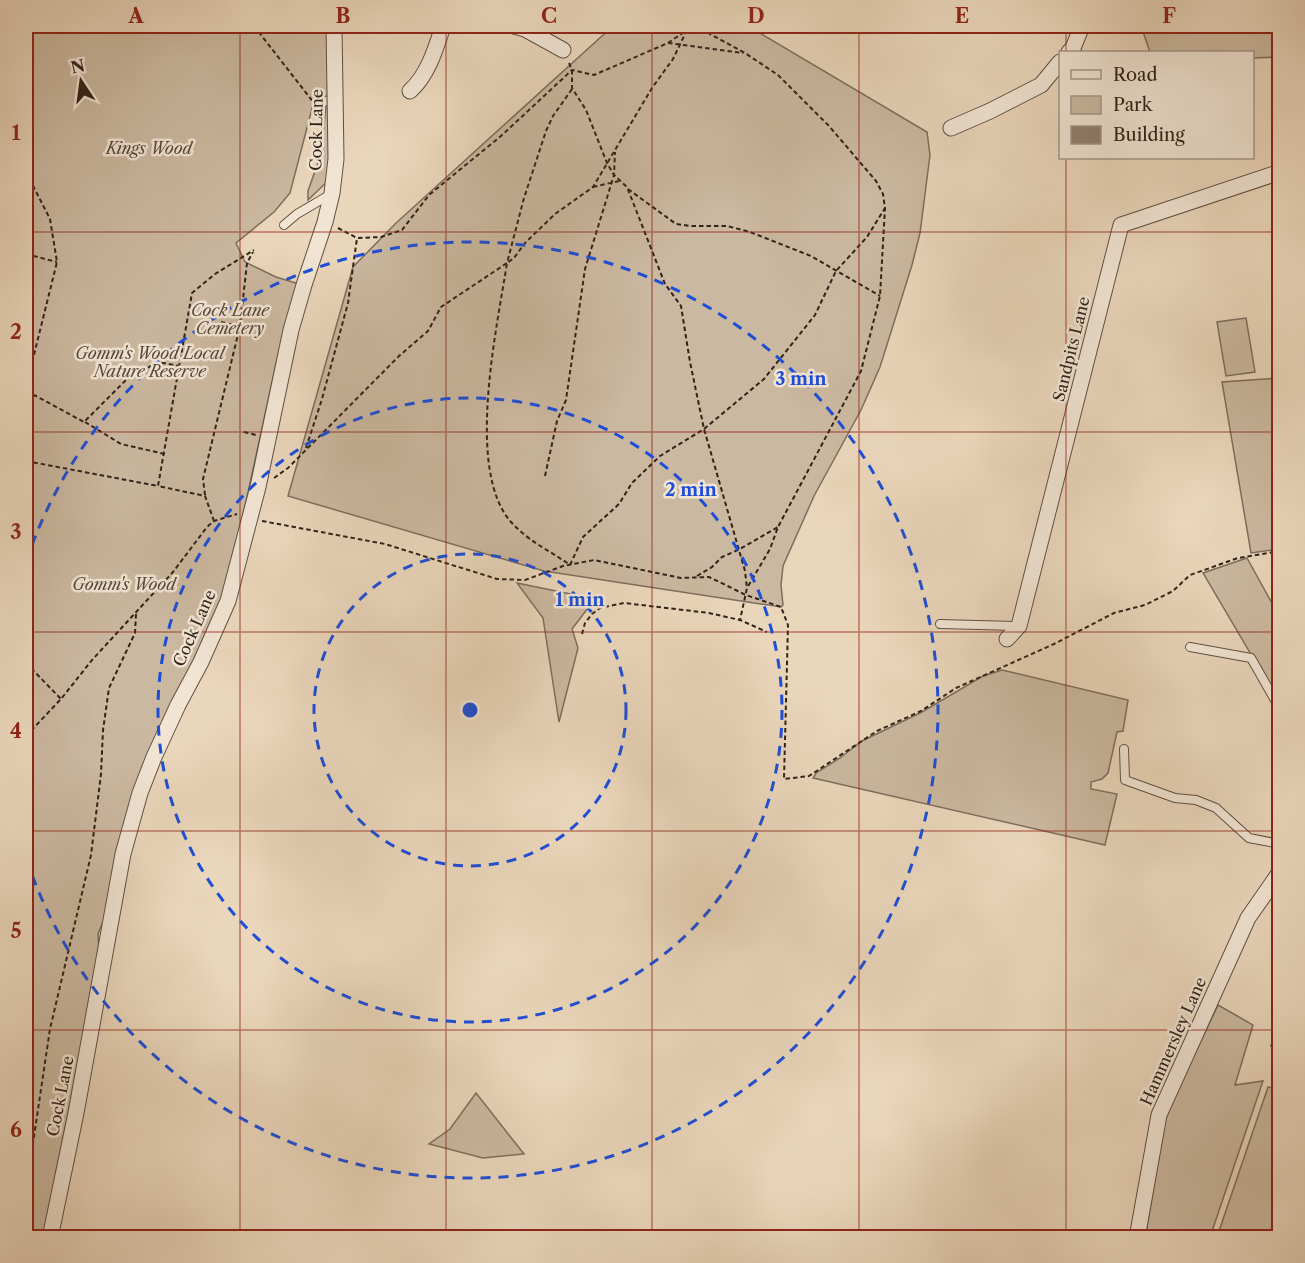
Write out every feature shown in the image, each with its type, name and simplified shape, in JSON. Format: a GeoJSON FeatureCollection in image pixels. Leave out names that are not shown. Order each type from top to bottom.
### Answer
{"type":"FeatureCollection","features":[{"type":"Feature","properties":{"kind":"street","name":"Cock Lane"},"geometry":{"type":"LineString","coordinates":[[50,1238],[76,1113],[116,890],[140,793],[154,757],[228,601],[258,487],[291,330],[332,193],[336,159],[333,26]]}},
{"type":"Feature","properties":{"kind":"street"},"geometry":{"type":"LineString","coordinates":[[410,91],[417,84],[436,49],[442,26]]}},
{"type":"Feature","properties":{"kind":"street"},"geometry":{"type":"LineString","coordinates":[[1070,51],[1082,26]]}},
{"type":"Feature","properties":{"kind":"street"},"geometry":{"type":"LineString","coordinates":[[521,27],[563,50]]}},
{"type":"Feature","properties":{"kind":"street"},"geometry":{"type":"LineString","coordinates":[[951,128],[1041,85],[1059,63]]}},
{"type":"Feature","properties":{"kind":"street","name":"Sandpits Lane"},"geometry":{"type":"LineString","coordinates":[[1018,627],[1121,225],[1280,172]]}},
{"type":"Feature","properties":{"kind":"street"},"geometry":{"type":"LineString","coordinates":[[1006,639],[1018,627]]}},
{"type":"Feature","properties":{"kind":"street","name":"Hammersley Lane"},"geometry":{"type":"LineString","coordinates":[[1137,1238],[1159,1115],[1248,918],[1280,872]]}},
{"type":"Feature","properties":{"kind":"lane"},"geometry":{"type":"LineString","coordinates":[[284,225],[297,214],[332,193]]}},
{"type":"Feature","properties":{"kind":"lane"},"geometry":{"type":"LineString","coordinates":[[940,624],[1018,627]]}},
{"type":"Feature","properties":{"kind":"lane"},"geometry":{"type":"LineString","coordinates":[[1190,647],[1251,658],[1280,709]]}},
{"type":"Feature","properties":{"kind":"lane"},"geometry":{"type":"LineString","coordinates":[[1124,749],[1125,780],[1174,798],[1196,800],[1216,808],[1249,838],[1280,844]]}},
{"type":"Feature","properties":{"kind":"path"},"geometry":{"type":"LineString","coordinates":[[254,26],[336,130]]}},
{"type":"Feature","properties":{"kind":"path"},"geometry":{"type":"LineString","coordinates":[[593,187],[680,45],[689,26]]}},
{"type":"Feature","properties":{"kind":"path"},"geometry":{"type":"LineString","coordinates":[[703,26],[710,34],[745,53],[777,75],[829,126],[876,181],[883,194],[885,208],[880,296],[861,371],[778,527],[770,549],[747,588]]}},
{"type":"Feature","properties":{"kind":"path"},"geometry":{"type":"LineString","coordinates":[[572,69],[594,75],[668,43],[687,30]]}},
{"type":"Feature","properties":{"kind":"path"},"geometry":{"type":"LineString","coordinates":[[668,43],[745,53]]}},
{"type":"Feature","properties":{"kind":"path"},"geometry":{"type":"LineString","coordinates":[[572,69],[573,88],[586,110],[614,175],[676,224],[728,226],[750,232],[811,256],[880,296]]}},
{"type":"Feature","properties":{"kind":"path"},"geometry":{"type":"LineString","coordinates":[[325,222],[357,238],[381,237],[402,230],[429,195],[501,136],[572,69]]}},
{"type":"Feature","properties":{"kind":"path"},"geometry":{"type":"LineString","coordinates":[[570,565],[541,548],[510,521],[493,489],[487,442],[488,389],[507,264],[524,198],[546,131],[553,116],[573,88]]}},
{"type":"Feature","properties":{"kind":"path"},"geometry":{"type":"LineString","coordinates":[[545,476],[557,421],[566,400],[585,268],[614,175],[615,149]]}},
{"type":"Feature","properties":{"kind":"path"},"geometry":{"type":"LineString","coordinates":[[26,172],[50,219],[57,262],[26,387]]}},
{"type":"Feature","properties":{"kind":"path"},"geometry":{"type":"LineString","coordinates":[[258,487],[288,468],[399,356],[428,331],[441,307],[507,264],[555,214],[593,187],[620,180]]}},
{"type":"Feature","properties":{"kind":"path"},"geometry":{"type":"LineString","coordinates":[[627,187],[665,284],[681,306],[704,429],[740,549],[747,588],[740,620]]}},
{"type":"Feature","properties":{"kind":"path"},"geometry":{"type":"LineString","coordinates":[[570,565],[583,537],[619,504],[632,483],[660,456],[704,429],[764,380],[815,315],[836,271],[867,237],[885,208]]}},
{"type":"Feature","properties":{"kind":"path"},"geometry":{"type":"LineString","coordinates":[[305,450],[322,399],[348,303],[357,238]]}},
{"type":"Feature","properties":{"kind":"path"},"geometry":{"type":"LineString","coordinates":[[158,486],[192,293],[215,274],[254,250],[247,263],[240,326],[203,479],[205,496],[214,521]]}},
{"type":"Feature","properties":{"kind":"path"},"geometry":{"type":"LineString","coordinates":[[26,254],[57,262]]}},
{"type":"Feature","properties":{"kind":"path"},"geometry":{"type":"LineString","coordinates":[[221,322],[240,326]]}},
{"type":"Feature","properties":{"kind":"path"},"geometry":{"type":"LineString","coordinates":[[84,422],[126,380],[158,362],[180,367]]}},
{"type":"Feature","properties":{"kind":"path"},"geometry":{"type":"LineString","coordinates":[[26,392],[121,444],[165,454]]}},
{"type":"Feature","properties":{"kind":"path"},"geometry":{"type":"LineString","coordinates":[[26,461],[205,496]]}},
{"type":"Feature","properties":{"kind":"path"},"geometry":{"type":"LineString","coordinates":[[26,736],[173,572],[207,527],[214,521],[237,514]]}},
{"type":"Feature","properties":{"kind":"path"},"geometry":{"type":"LineString","coordinates":[[257,520],[385,544],[496,579],[525,580],[570,565],[594,560],[681,578],[709,577],[746,595],[781,607],[788,625],[784,779],[809,776],[877,730],[921,711],[956,687],[1054,644],[1114,613],[1145,605],[1173,591],[1190,575],[1238,558],[1280,551]]}},
{"type":"Feature","properties":{"kind":"path"},"geometry":{"type":"LineString","coordinates":[[695,577],[712,567],[722,557],[778,527]]}},
{"type":"Feature","properties":{"kind":"path"},"geometry":{"type":"LineString","coordinates":[[582,634],[585,623],[600,608],[624,603],[710,613],[740,620],[767,632]]}},
{"type":"Feature","properties":{"kind":"path"},"geometry":{"type":"LineString","coordinates":[[26,1190],[50,1029],[91,855],[109,688],[135,633],[136,614]]}},
{"type":"Feature","properties":{"kind":"path"},"geometry":{"type":"LineString","coordinates":[[26,663],[61,699]]}},
{"type":"Feature","properties":{"kind":"green space","name":"Gomm's Wood Local Nature Reserve"},"geometry":{"type":"Polygon","coordinates":[[[26,26],[329,26],[330,96],[315,97],[290,193],[274,212],[236,243],[245,262],[276,277],[299,284],[278,355],[224,602],[174,705],[98,934],[99,952],[91,1001],[49,1207],[46,1238],[26,1237],[26,26]]]}},
{"type":"Feature","properties":{"kind":"green space"},"geometry":{"type":"Polygon","coordinates":[[[613,26],[748,26],[927,132],[930,155],[920,233],[912,265],[880,367],[861,410],[814,496],[783,566],[781,585],[783,605],[781,607],[544,571],[288,496],[353,267],[395,224],[613,26]]]}},
{"type":"Feature","properties":{"kind":"green space"},"geometry":{"type":"Polygon","coordinates":[[[1141,26],[1279,26],[1279,57],[1254,58],[1254,51],[1150,51],[1141,26]]]}},
{"type":"Feature","properties":{"kind":"green space"},"geometry":{"type":"Polygon","coordinates":[[[330,105],[330,179],[308,200],[308,191],[321,154],[326,106],[330,105]]]}},
{"type":"Feature","properties":{"kind":"green space"},"geometry":{"type":"Polygon","coordinates":[[[1246,318],[1255,372],[1226,376],[1217,322],[1246,318]]]}},
{"type":"Feature","properties":{"kind":"green space"},"geometry":{"type":"Polygon","coordinates":[[[1279,378],[1279,549],[1251,553],[1222,382],[1279,378]]]}},
{"type":"Feature","properties":{"kind":"green space"},"geometry":{"type":"Polygon","coordinates":[[[1247,558],[1279,616],[1279,702],[1203,573],[1247,558]]]}},
{"type":"Feature","properties":{"kind":"green space"},"geometry":{"type":"Polygon","coordinates":[[[517,583],[595,599],[572,629],[578,648],[559,722],[543,618],[517,583]]]}},
{"type":"Feature","properties":{"kind":"green space"},"geometry":{"type":"Polygon","coordinates":[[[1002,670],[1128,700],[1123,731],[1117,732],[1108,773],[1102,779],[1091,782],[1091,789],[1117,794],[1105,845],[813,778],[816,773],[862,741],[922,712],[983,676],[1002,670]]]}},
{"type":"Feature","properties":{"kind":"green space"},"geometry":{"type":"Polygon","coordinates":[[[1218,1005],[1253,1025],[1235,1085],[1263,1081],[1210,1237],[1145,1238],[1166,1114],[1218,1005]]]}},
{"type":"Feature","properties":{"kind":"green space"},"geometry":{"type":"Polygon","coordinates":[[[1279,1070],[1279,1237],[1217,1237],[1268,1087],[1273,1088],[1279,1070]]]}},
{"type":"Feature","properties":{"kind":"green space"},"geometry":{"type":"Polygon","coordinates":[[[476,1093],[524,1154],[483,1158],[429,1144],[450,1129],[476,1093]]]}},
{"type":"Feature","properties":{"kind":"building"},"geometry":{"type":"Polygon","coordinates":[[[1278,1026],[1280,1026],[1280,1049],[1271,1046],[1278,1026]]]}},
{"type":"Feature","properties":{"kind":"park label","name":"Kings Wood"},"geometry":{"type":"Point","coordinates":[149,148]}},
{"type":"Feature","properties":{"kind":"park label","name":"Cock Lane Cemetery"},"geometry":{"type":"Point","coordinates":[230,319]}},
{"type":"Feature","properties":{"kind":"park label","name":"Gomm's Wood"},"geometry":{"type":"Point","coordinates":[124,584]}}]}
